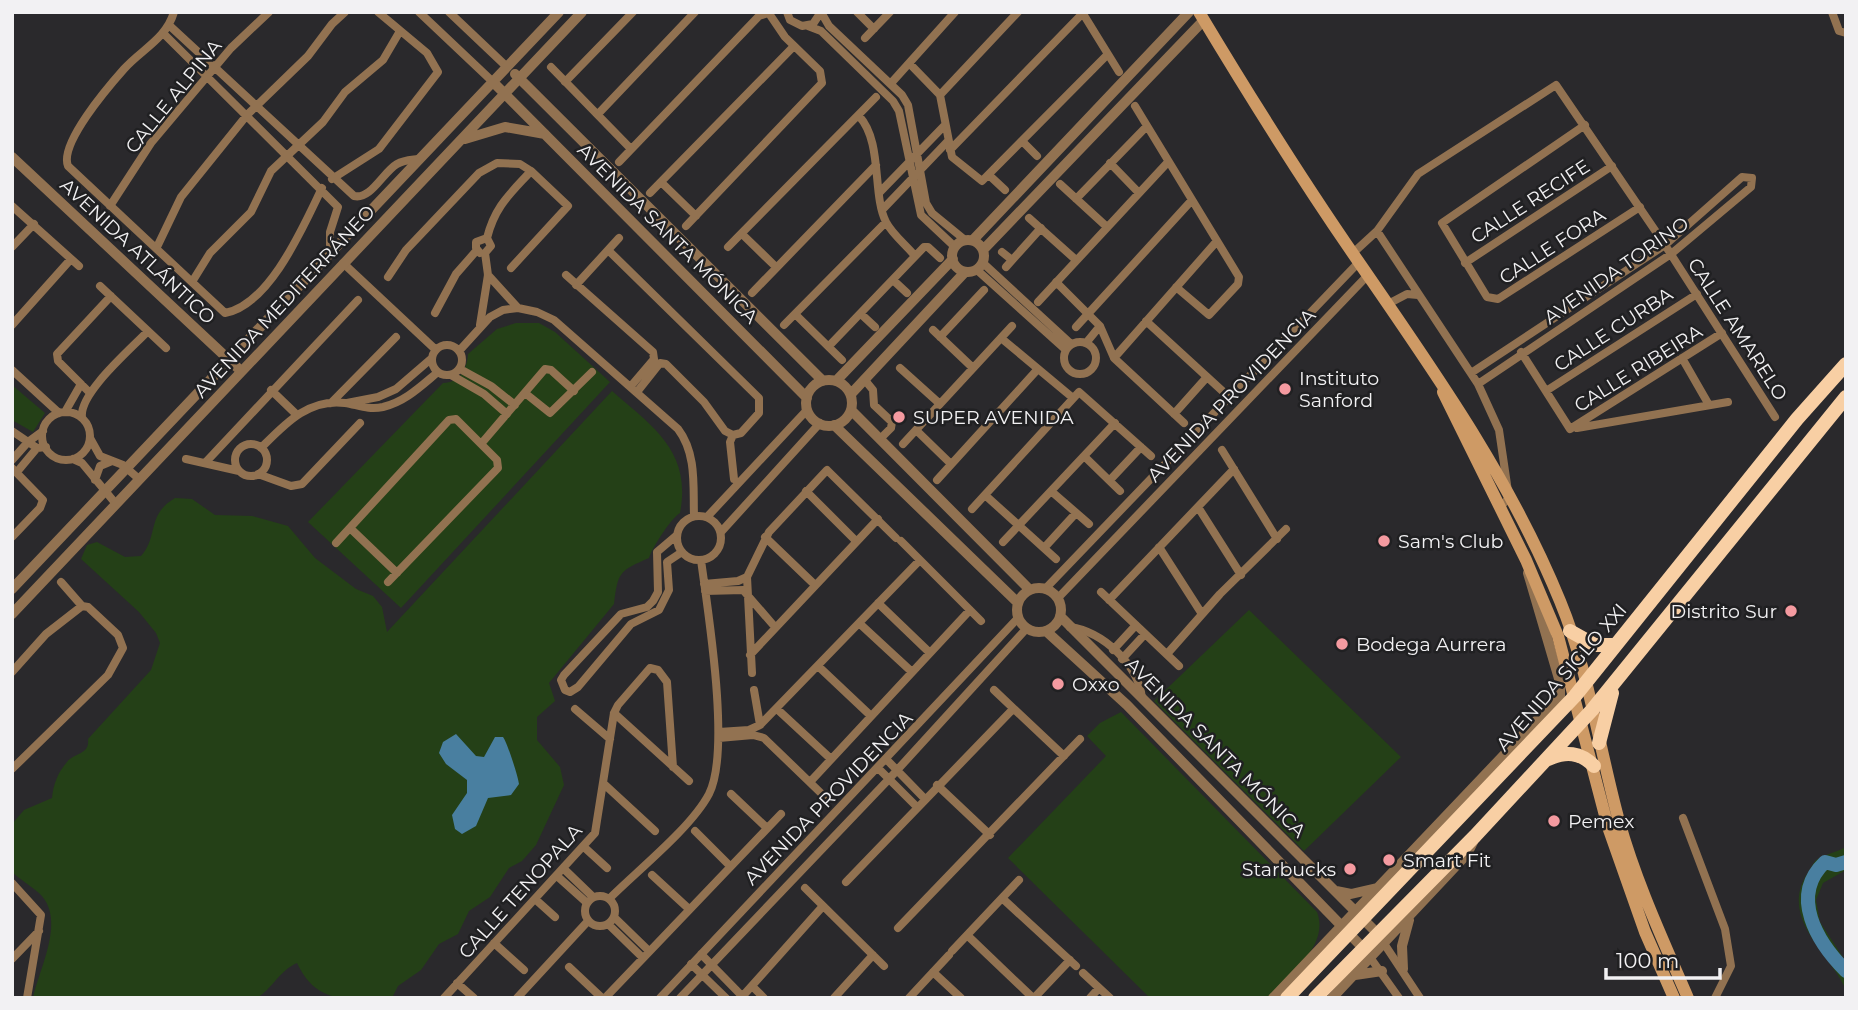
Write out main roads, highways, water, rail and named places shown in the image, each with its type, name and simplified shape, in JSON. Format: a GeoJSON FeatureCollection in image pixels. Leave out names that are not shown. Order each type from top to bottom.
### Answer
{"type":"FeatureCollection","features":[{"type":"Feature","properties":{"kind":"highway","name":"AVENIDA SIGLO XXI"},"geometry":{"type":"LineString","coordinates":[[1287,998],[1359,915],[1400,881],[1443,828],[1547,718],[1575,696],[1797,419],[1846,365]]}},
{"type":"Feature","properties":{"kind":"highway"},"geometry":{"type":"LineString","coordinates":[[1315,998],[1367,953],[1592,710],[1846,397]]}},
{"type":"Feature","properties":{"kind":"highway"},"geometry":{"type":"LineString","coordinates":[[1570,631],[1595,645],[1615,645]]}},
{"type":"Feature","properties":{"kind":"highway"},"geometry":{"type":"LineString","coordinates":[[1599,743],[1606,707],[1620,676]]}},
{"type":"Feature","properties":{"kind":"highway"},"geometry":{"type":"LineString","coordinates":[[1543,761],[1562,754],[1575,754],[1594,766]]}},
{"type":"Feature","properties":{"kind":"highway"},"geometry":{"type":"LineString","coordinates":[[1380,887],[1400,881]]}},
{"type":"Feature","properties":{"kind":"main road"},"geometry":{"type":"LineString","coordinates":[[1202,16],[1295,168],[1435,376],[1560,601],[1587,682],[1599,743],[1634,869],[1688,998]]}},
{"type":"Feature","properties":{"kind":"main road"},"geometry":{"type":"LineString","coordinates":[[1504,502],[1558,636],[1622,869],[1644,932],[1674,998]]}},
{"type":"Feature","properties":{"kind":"water"},"geometry":{"type":"Polygon","coordinates":[[[456,734],[476,756],[484,757],[495,737],[503,737],[519,784],[511,795],[488,798],[476,826],[462,834],[455,829],[452,815],[467,793],[467,780],[446,764],[439,753],[443,742],[456,734]]]}},
{"type":"Feature","properties":{"kind":"waterway"},"geometry":{"type":"LineString","coordinates":[[1846,862],[1836,865],[1825,862],[1814,875],[1808,904],[1817,933],[1825,947],[1846,971]]}},
{"type":"Feature","properties":{"kind":"place","name":"Instituto Sanford"},"geometry":{"type":"Point","coordinates":[1285,389]}},
{"type":"Feature","properties":{"kind":"place","name":"SUPER AVENIDA"},"geometry":{"type":"Point","coordinates":[899,417]}},
{"type":"Feature","properties":{"kind":"place","name":"Sam's Club"},"geometry":{"type":"Point","coordinates":[1384,541]}},
{"type":"Feature","properties":{"kind":"place","name":"Distrito Sur"},"geometry":{"type":"Point","coordinates":[1791,611]}},
{"type":"Feature","properties":{"kind":"place","name":"Bodega Aurrera"},"geometry":{"type":"Point","coordinates":[1342,644]}},
{"type":"Feature","properties":{"kind":"place","name":"Oxxo"},"geometry":{"type":"Point","coordinates":[1058,684]}},
{"type":"Feature","properties":{"kind":"place","name":"Pemex"},"geometry":{"type":"Point","coordinates":[1554,821]}},
{"type":"Feature","properties":{"kind":"place","name":"Smart Fit"},"geometry":{"type":"Point","coordinates":[1389,860]}},
{"type":"Feature","properties":{"kind":"place","name":"Starbucks"},"geometry":{"type":"Point","coordinates":[1350,869]}}]}
